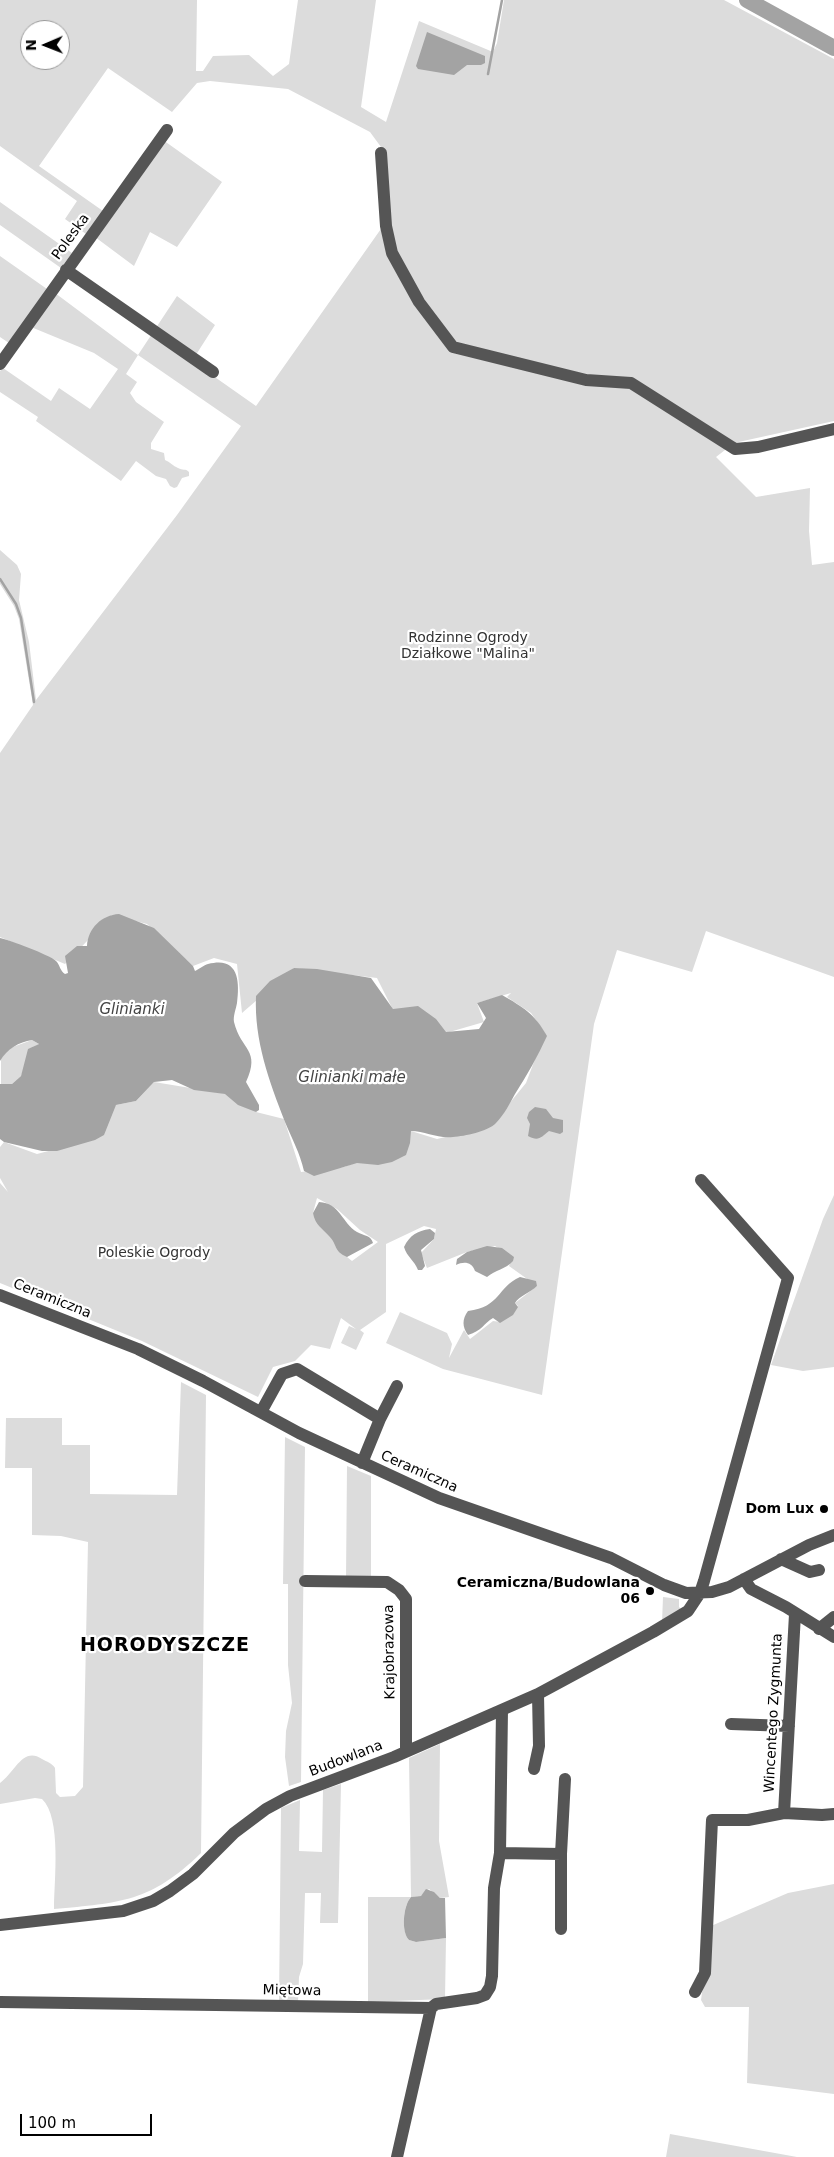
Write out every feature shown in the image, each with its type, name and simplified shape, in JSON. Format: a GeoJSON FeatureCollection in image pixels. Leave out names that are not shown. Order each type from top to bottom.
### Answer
{"type":"FeatureCollection","features":[{"type":"Feature","properties":{"kind":"street","name":"Poleska"},"geometry":{"type":"LineString","coordinates":[[0,364],[167,130]]}},
{"type":"Feature","properties":{"kind":"street"},"geometry":{"type":"LineString","coordinates":[[381,154],[386,226],[392,253],[419,302],[453,347],[586,380],[631,383],[735,449],[758,447],[834,429]]}},
{"type":"Feature","properties":{"kind":"street"},"geometry":{"type":"LineString","coordinates":[[66,270],[213,372]]}},
{"type":"Feature","properties":{"kind":"street"},"geometry":{"type":"LineString","coordinates":[[700,1593],[788,1278],[701,1180]]}},
{"type":"Feature","properties":{"kind":"street","name":"Ceramiczna"},"geometry":{"type":"LineString","coordinates":[[0,1295],[138,1350],[203,1380],[261,1412],[362,1463],[439,1498],[611,1558],[675,1590],[686,1593],[720,1590],[834,1535]]}},
{"type":"Feature","properties":{"kind":"street"},"geometry":{"type":"LineString","coordinates":[[261,1412],[282,1374],[297,1369],[380,1419]]}},
{"type":"Feature","properties":{"kind":"street"},"geometry":{"type":"LineString","coordinates":[[362,1463],[380,1419],[397,1386]]}},
{"type":"Feature","properties":{"kind":"street"},"geometry":{"type":"LineString","coordinates":[[781,1559],[810,1572],[819,1570]]}},
{"type":"Feature","properties":{"kind":"street"},"geometry":{"type":"LineString","coordinates":[[744,1579],[751,1589],[786,1607],[834,1638]]}},
{"type":"Feature","properties":{"kind":"street","name":"Krajobrazowa"},"geometry":{"type":"LineString","coordinates":[[306,1581],[387,1582],[399,1590],[406,1599],[406,1751]]}},
{"type":"Feature","properties":{"kind":"street","name":"Budowlana"},"geometry":{"type":"LineString","coordinates":[[0,1926],[123,1910],[152,1900],[170,1891],[193,1874],[234,1834],[266,1809],[290,1796],[406,1751],[538,1694],[688,1611],[700,1593]]}},
{"type":"Feature","properties":{"kind":"street","name":"Wincentego Zygmunta"},"geometry":{"type":"LineString","coordinates":[[784,1813],[795,1614]]}},
{"type":"Feature","properties":{"kind":"street"},"geometry":{"type":"LineString","coordinates":[[819,1629],[834,1617]]}},
{"type":"Feature","properties":{"kind":"street"},"geometry":{"type":"LineString","coordinates":[[534,1769],[539,1746],[538,1694]]}},
{"type":"Feature","properties":{"kind":"street","name":"Miętowa"},"geometry":{"type":"LineString","coordinates":[[0,2002],[431,2008],[436,2004],[477,1998],[485,1995],[490,1987],[493,1960],[494,1888],[500,1853],[502,1710]]}},
{"type":"Feature","properties":{"kind":"street"},"geometry":{"type":"LineString","coordinates":[[731,1724],[789,1726]]}},
{"type":"Feature","properties":{"kind":"street"},"geometry":{"type":"LineString","coordinates":[[561,1929],[564,1779]]}},
{"type":"Feature","properties":{"kind":"street"},"geometry":{"type":"LineString","coordinates":[[695,1992],[705,1973],[712,1820],[748,1820],[784,1813],[834,1814]]}},
{"type":"Feature","properties":{"kind":"street"},"geometry":{"type":"LineString","coordinates":[[500,1853],[561,1854]]}},
{"type":"Feature","properties":{"kind":"street"},"geometry":{"type":"LineString","coordinates":[[397,2157],[431,2008]]}},
{"type":"Feature","properties":{"kind":"green space","name":"Rodzinne Ogrody Działkowe \"Malina\""},"geometry":{"type":"Polygon","coordinates":[[[0,0],[197,0],[196,71],[203,71],[213,56],[249,55],[273,76],[289,64],[298,0],[376,0],[361,107],[386,122],[419,21],[493,52],[497,43],[504,0],[724,0],[834,59],[834,421],[734,443],[716,457],[756,497],[810,488],[809,531],[812,565],[834,562],[834,977],[706,931],[692,972],[617,950],[594,1024],[542,1395],[443,1369],[386,1343],[400,1312],[447,1333],[452,1344],[449,1358],[464,1330],[470,1339],[493,1321],[501,1322],[518,1306],[515,1303],[537,1286],[509,1266],[513,1257],[495,1246],[467,1252],[427,1268],[421,1253],[434,1239],[436,1229],[424,1226],[386,1244],[386,1312],[360,1330],[364,1333],[356,1350],[341,1343],[349,1326],[356,1329],[341,1318],[330,1349],[311,1345],[295,1361],[273,1367],[258,1397],[142,1341],[0,1283],[0,1183],[8,1192],[0,1178],[0,1147],[4,1142],[37,1154],[83,1142],[116,1105],[136,1101],[154,1082],[233,1095],[256,1112],[284,1119],[301,1172],[344,1167],[357,1162],[411,1131],[437,1139],[491,1126],[526,1083],[545,1033],[531,1013],[507,997],[511,993],[477,1003],[484,1022],[446,1033],[393,1010],[377,978],[294,968],[242,1013],[237,964],[214,958],[193,966],[147,924],[112,915],[65,964],[0,937],[0,753],[33,705],[19,619],[14,606],[0,584],[0,550],[17,565],[21,574],[19,600],[29,642],[36,700],[177,515],[241,426],[138,355],[177,296],[215,325],[192,361],[256,406],[383,226],[381,147],[370,132],[288,89],[210,81],[197,83],[172,112],[108,68],[39,166],[103,211],[86,234],[65,219],[77,201],[0,146],[0,0]],[[317,1198],[313,1213],[352,1261],[378,1242],[360,1230],[337,1209],[317,1198]]]}},
{"type":"Feature","properties":{"kind":"green space"},"geometry":{"type":"Polygon","coordinates":[[[163,140],[222,182],[177,247],[150,232],[134,266],[95,237],[163,140]]]}},
{"type":"Feature","properties":{"kind":"green space"},"geometry":{"type":"Polygon","coordinates":[[[0,202],[72,253],[61,268],[0,225],[0,202]]]}},
{"type":"Feature","properties":{"kind":"green space"},"geometry":{"type":"Polygon","coordinates":[[[0,256],[47,289],[9,343],[0,337],[0,256]]]}},
{"type":"Feature","properties":{"kind":"green space"},"geometry":{"type":"Polygon","coordinates":[[[55,293],[138,355],[126,374],[137,382],[130,393],[136,402],[164,422],[151,443],[151,449],[164,453],[165,460],[189,472],[189,476],[182,478],[177,487],[170,486],[166,479],[156,476],[136,461],[121,481],[36,421],[38,417],[0,392],[0,371],[3,368],[51,401],[59,388],[90,409],[118,369],[94,353],[31,327],[55,293]]]}},
{"type":"Feature","properties":{"kind":"green space"},"geometry":{"type":"Polygon","coordinates":[[[32,1040],[39,1044],[33,1047],[21,1076],[12,1084],[1,1085],[1,1058],[10,1048],[32,1040]]]}},
{"type":"Feature","properties":{"kind":"green space"},"geometry":{"type":"Polygon","coordinates":[[[834,1195],[834,1367],[803,1371],[771,1365],[823,1219],[834,1195]]]}},
{"type":"Feature","properties":{"kind":"green space"},"geometry":{"type":"Polygon","coordinates":[[[181,1382],[206,1395],[201,1853],[166,1882],[150,1891],[116,1902],[54,1909],[56,1851],[55,1835],[48,1808],[42,1799],[35,1798],[0,1804],[0,1783],[24,1758],[35,1756],[55,1768],[56,1793],[60,1797],[75,1796],[83,1787],[88,1542],[61,1536],[32,1535],[32,1468],[5,1468],[6,1418],[62,1418],[62,1445],[90,1445],[90,1494],[177,1495],[181,1382]]]}},
{"type":"Feature","properties":{"kind":"green space"},"geometry":{"type":"Polygon","coordinates":[[[285,1437],[305,1447],[301,1782],[289,1786],[285,1757],[286,1731],[292,1703],[288,1665],[288,1584],[283,1584],[285,1437]]]}},
{"type":"Feature","properties":{"kind":"green space"},"geometry":{"type":"Polygon","coordinates":[[[347,1466],[371,1476],[371,1579],[346,1579],[347,1466]]]}},
{"type":"Feature","properties":{"kind":"green space"},"geometry":{"type":"Polygon","coordinates":[[[663,1597],[679,1599],[679,1607],[682,1610],[662,1623],[663,1597]]]}},
{"type":"Feature","properties":{"kind":"green space"},"geometry":{"type":"Polygon","coordinates":[[[440,1744],[439,1841],[449,1897],[440,1898],[429,1889],[421,1896],[411,1897],[409,1758],[440,1744]]]}},
{"type":"Feature","properties":{"kind":"green space"},"geometry":{"type":"Polygon","coordinates":[[[341,1784],[338,1923],[320,1923],[321,1893],[305,1893],[303,1964],[299,1977],[298,2002],[279,2002],[281,1808],[300,1800],[299,1851],[322,1852],[323,1790],[341,1784]]]}},
{"type":"Feature","properties":{"kind":"green space"},"geometry":{"type":"Polygon","coordinates":[[[834,1884],[834,2094],[747,2083],[749,2007],[705,2007],[701,2000],[711,1926],[788,1893],[834,1884]]]}},
{"type":"Feature","properties":{"kind":"green space"},"geometry":{"type":"Polygon","coordinates":[[[368,1897],[411,1897],[406,1906],[404,1918],[406,1936],[409,1940],[416,1942],[446,1938],[445,1999],[368,2002],[368,1897]]]}},
{"type":"Feature","properties":{"kind":"green space"},"geometry":{"type":"Polygon","coordinates":[[[670,2134],[797,2157],[666,2157],[670,2134]]]}},
{"type":"Feature","properties":{"kind":"water"},"geometry":{"type":"Polygon","coordinates":[[[427,32],[485,56],[485,63],[481,65],[467,65],[454,75],[418,69],[416,66],[427,32]]]}},
{"type":"Feature","properties":{"kind":"water","name":"Glinianki"},"geometry":{"type":"Polygon","coordinates":[[[119,914],[154,928],[193,966],[195,971],[206,965],[218,962],[226,963],[235,972],[238,994],[234,1022],[237,1032],[251,1056],[250,1071],[246,1082],[259,1105],[259,1110],[256,1112],[238,1105],[225,1094],[194,1090],[172,1080],[154,1082],[136,1101],[116,1105],[104,1135],[95,1140],[57,1151],[42,1151],[4,1142],[0,1139],[0,1084],[12,1084],[21,1076],[28,1049],[39,1044],[32,1040],[22,1042],[6,1053],[0,1061],[0,938],[52,958],[65,974],[68,973],[65,956],[77,946],[87,946],[93,928],[102,920],[119,914]]]}},
{"type":"Feature","properties":{"kind":"water","name":"Glinianki małe"},"geometry":{"type":"Polygon","coordinates":[[[294,968],[317,969],[371,978],[393,1009],[418,1006],[436,1019],[446,1032],[479,1029],[486,1018],[477,1003],[502,995],[528,1012],[538,1022],[547,1036],[507,1109],[492,1126],[476,1133],[453,1137],[442,1137],[411,1131],[406,1155],[392,1162],[378,1165],[357,1163],[314,1176],[304,1171],[279,1107],[268,1076],[257,1028],[256,996],[270,981],[294,968]]]}},
{"type":"Feature","properties":{"kind":"water"},"geometry":{"type":"Polygon","coordinates":[[[535,1107],[546,1109],[553,1118],[563,1120],[563,1132],[560,1134],[549,1131],[537,1139],[528,1136],[530,1124],[527,1118],[529,1112],[535,1107]]]}},
{"type":"Feature","properties":{"kind":"water"},"geometry":{"type":"Polygon","coordinates":[[[319,1202],[332,1206],[352,1228],[369,1237],[373,1243],[347,1257],[343,1255],[332,1239],[315,1221],[313,1213],[319,1202]]]}},
{"type":"Feature","properties":{"kind":"water"},"geometry":{"type":"Polygon","coordinates":[[[430,1229],[435,1233],[434,1239],[421,1250],[425,1266],[422,1270],[418,1270],[404,1247],[414,1234],[430,1229]]]}},
{"type":"Feature","properties":{"kind":"water"},"geometry":{"type":"Polygon","coordinates":[[[487,1246],[502,1248],[514,1257],[513,1261],[487,1277],[475,1271],[467,1263],[456,1265],[457,1259],[467,1252],[487,1246]]]}},
{"type":"Feature","properties":{"kind":"water"},"geometry":{"type":"Polygon","coordinates":[[[520,1277],[536,1281],[537,1286],[515,1303],[518,1307],[513,1315],[500,1323],[493,1318],[477,1331],[468,1335],[464,1323],[468,1311],[487,1305],[507,1286],[520,1277]]]}},
{"type":"Feature","properties":{"kind":"water"},"geometry":{"type":"Polygon","coordinates":[[[426,1889],[434,1892],[440,1898],[445,1898],[446,1938],[416,1942],[409,1940],[406,1936],[404,1925],[406,1906],[411,1897],[421,1896],[426,1889]]]}},
{"type":"Feature","properties":{"kind":"waterway"},"geometry":{"type":"LineString","coordinates":[[488,74],[502,0]]}},
{"type":"Feature","properties":{"kind":"waterway"},"geometry":{"type":"LineString","coordinates":[[747,0],[834,48]]}},
{"type":"Feature","properties":{"kind":"waterway"},"geometry":{"type":"LineString","coordinates":[[0,579],[16,604],[21,618],[34,702]]}},
{"type":"Feature","properties":{"kind":"place","name":"Dom Lux"},"geometry":{"type":"Point","coordinates":[824,1509]}},
{"type":"Feature","properties":{"kind":"place","name":"Ceramiczna/Budowlana 06"},"geometry":{"type":"Point","coordinates":[650,1591]}},
{"type":"Feature","properties":{"kind":"district","name":"HORODYSZCZE"},"geometry":{"type":"Point","coordinates":[165,1646]}},
{"type":"Feature","properties":{"kind":"park label","name":"Poleskie Ogrody"},"geometry":{"type":"Point","coordinates":[154,1253]}}]}
